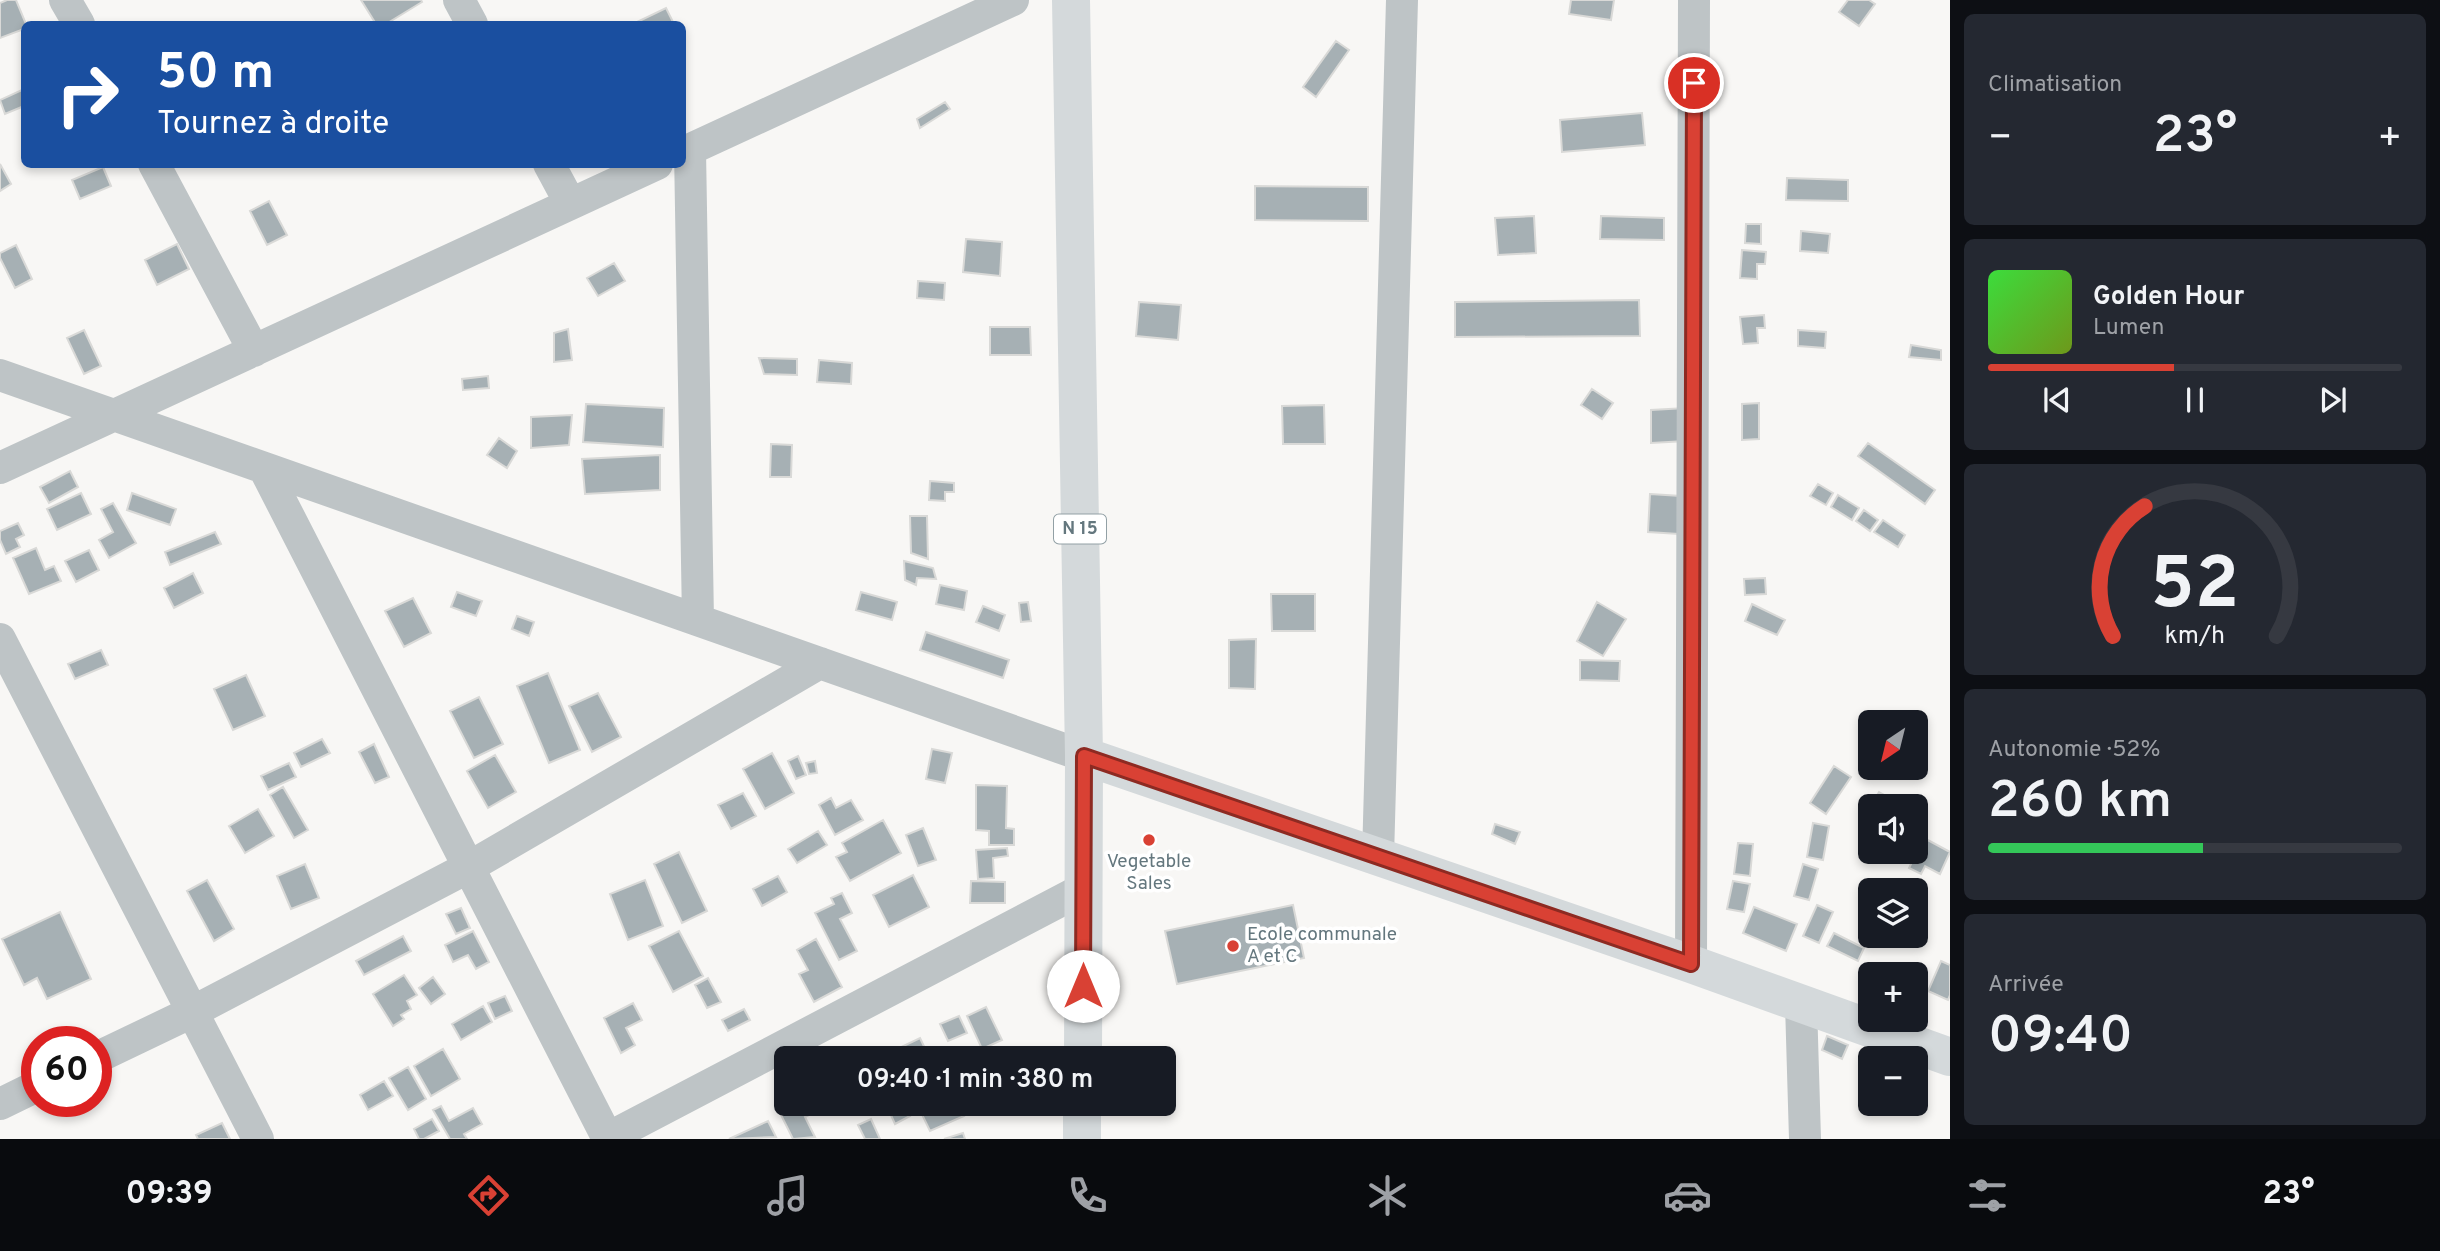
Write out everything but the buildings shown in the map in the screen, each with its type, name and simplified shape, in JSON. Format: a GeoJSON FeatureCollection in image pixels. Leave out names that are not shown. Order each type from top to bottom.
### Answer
{"type":"FeatureCollection","features":[{"type":"Feature","properties":{"kind":"main road","name":"N 15"},"geometry":{"type":"LineString","coordinates":[[1071,0],[1084,756],[1083,1046]]}},
{"type":"Feature","properties":{"kind":"main road"},"geometry":{"type":"LineString","coordinates":[[1084,756],[1691,964],[1950,1056]]}},
{"type":"Feature","properties":{"kind":"main road"},"geometry":{"type":"LineString","coordinates":[[1082,1139],[1083,1116]]}},
{"type":"Feature","properties":{"kind":"street"},"geometry":{"type":"LineString","coordinates":[[65,0],[77,21]]}},
{"type":"Feature","properties":{"kind":"street"},"geometry":{"type":"LineString","coordinates":[[459,0],[470,21]]}},
{"type":"Feature","properties":{"kind":"street"},"geometry":{"type":"LineString","coordinates":[[698,620],[686,152],[1013,0]]}},
{"type":"Feature","properties":{"kind":"street"},"geometry":{"type":"LineString","coordinates":[[1378,857],[1402,0]]}},
{"type":"Feature","properties":{"kind":"street"},"geometry":{"type":"LineString","coordinates":[[1691,964],[1695,0]]}},
{"type":"Feature","properties":{"kind":"street"},"geometry":{"type":"LineString","coordinates":[[155,168],[254,352]]}},
{"type":"Feature","properties":{"kind":"street"},"geometry":{"type":"LineString","coordinates":[[551,168],[570,203]]}},
{"type":"Feature","properties":{"kind":"street"},"geometry":{"type":"LineString","coordinates":[[0,468],[648,168]]}},
{"type":"Feature","properties":{"kind":"street"},"geometry":{"type":"LineString","coordinates":[[0,375],[1084,756]]}},
{"type":"Feature","properties":{"kind":"street"},"geometry":{"type":"LineString","coordinates":[[264,468],[607,1139],[1083,889]]}},
{"type":"Feature","properties":{"kind":"street"},"geometry":{"type":"LineString","coordinates":[[0,639],[258,1139]]}},
{"type":"Feature","properties":{"kind":"street"},"geometry":{"type":"LineString","coordinates":[[112,1050],[192,1012],[469,867],[820,663]]}},
{"type":"Feature","properties":{"kind":"street"},"geometry":{"type":"LineString","coordinates":[[1801,1004],[1805,1139]]}},
{"type":"Feature","properties":{"kind":"street"},"geometry":{"type":"LineString","coordinates":[[0,1104],[21,1094]]}},
{"type":"Feature","properties":{"kind":"place","name":"Vegetable Sales"},"geometry":{"type":"Point","coordinates":[1149,840]}},
{"type":"Feature","properties":{"kind":"place","name":"Ecole communale A et C"},"geometry":{"type":"Point","coordinates":[1233,946]}},
{"type":"Feature","properties":{"kind":"route"},"geometry":{"type":"LineString","coordinates":[[1083,986],[1084,756],[1691,964],[1694,83]]}}]}
